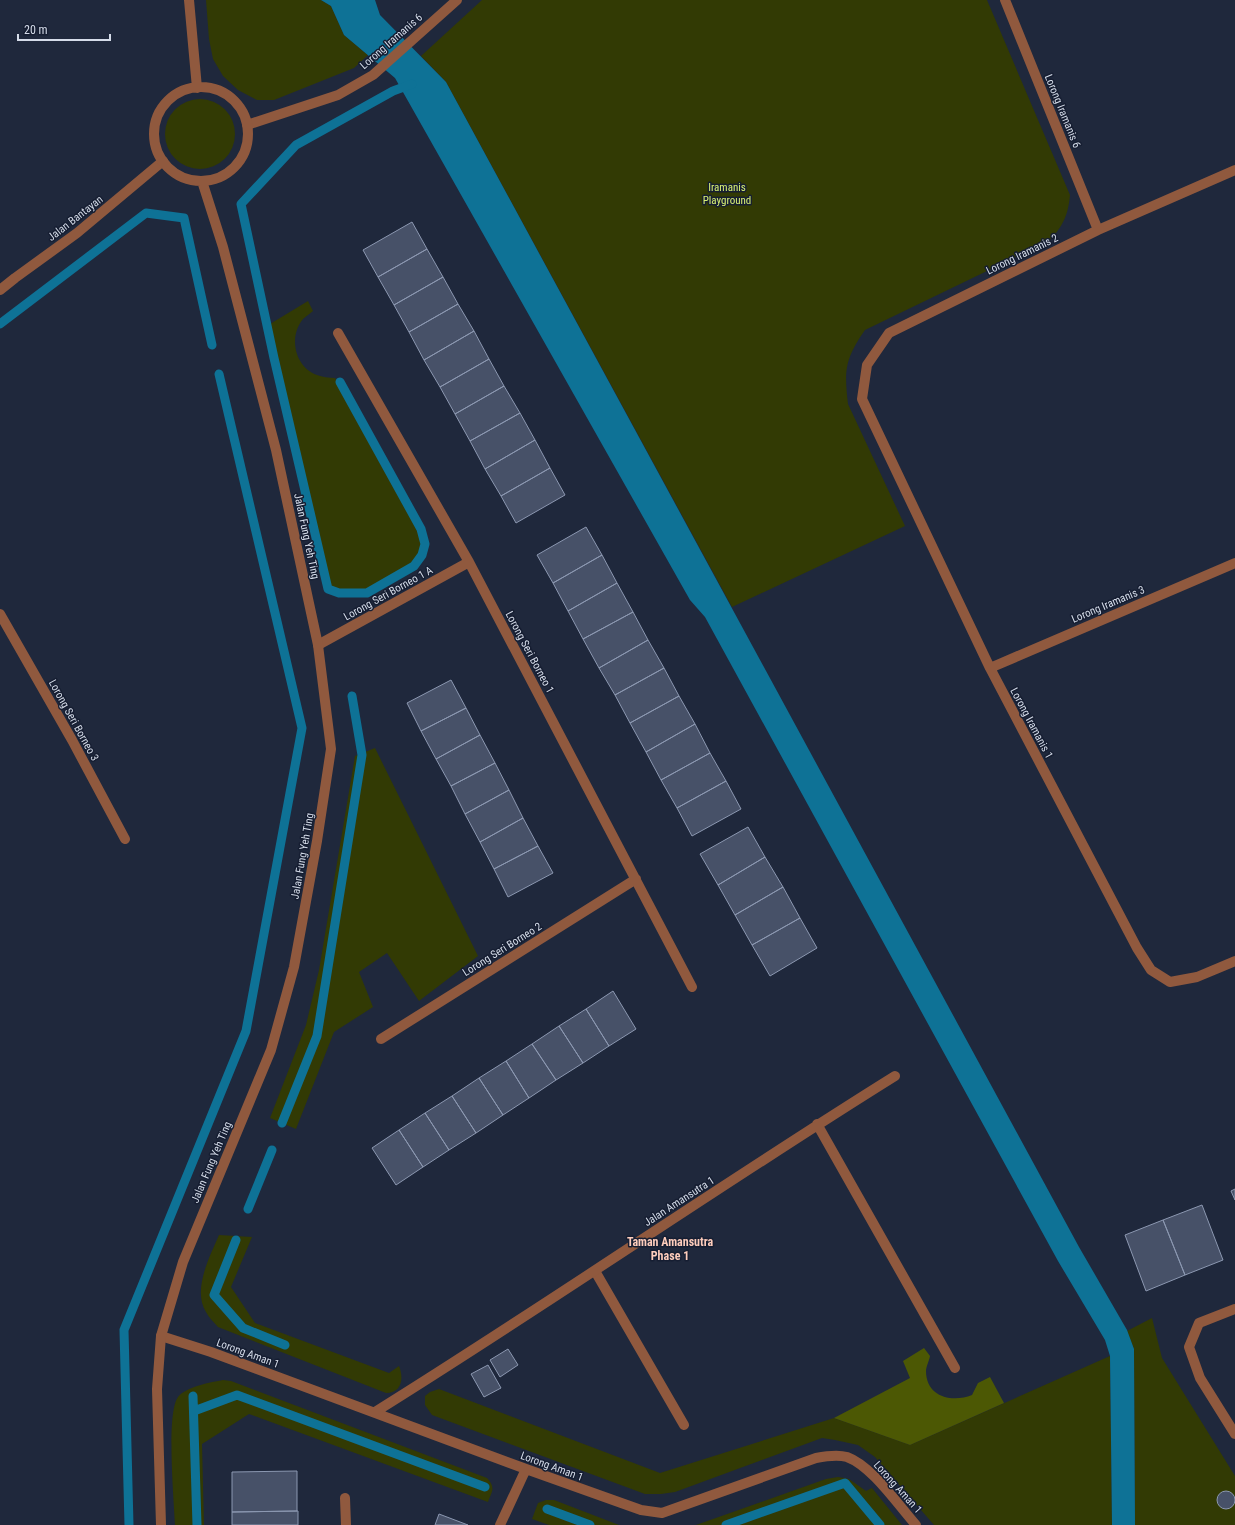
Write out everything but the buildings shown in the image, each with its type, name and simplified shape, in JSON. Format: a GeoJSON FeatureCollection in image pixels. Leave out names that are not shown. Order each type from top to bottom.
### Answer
{"type":"FeatureCollection","features":[{"type":"Feature","properties":{"kind":"street"},"geometry":{"type":"LineString","coordinates":[[189,0],[197,88]]}},
{"type":"Feature","properties":{"kind":"street","name":"Lorong Iramanis 6"},"geometry":{"type":"LineString","coordinates":[[247,125],[338,95],[374,75],[457,0]]}},
{"type":"Feature","properties":{"kind":"street","name":"Lorong Iramanis 6"},"geometry":{"type":"LineString","coordinates":[[1005,0],[1098,230]]}},
{"type":"Feature","properties":{"kind":"street"},"geometry":{"type":"LineString","coordinates":[[197,88],[212,89],[226,95],[237,105],[245,118],[247,125],[246,144],[239,161],[226,174],[214,179],[202,181],[183,178],[172,171],[163,161],[156,148],[154,140],[155,126],[160,111],[176,95],[189,89],[197,88]]}},
{"type":"Feature","properties":{"kind":"street","name":"Jalan Bantayan"},"geometry":{"type":"LineString","coordinates":[[0,290],[77,233],[163,161]]}},
{"type":"Feature","properties":{"kind":"street","name":"Lorong Iramanis 2"},"geometry":{"type":"LineString","coordinates":[[862,399],[867,365],[889,333],[1098,230],[1235,170]]}},
{"type":"Feature","properties":{"kind":"street","name":"Jalan Fung Yeh Ting"},"geometry":{"type":"LineString","coordinates":[[161,1525],[156,1389],[161,1336],[183,1262],[272,1050],[294,967],[317,841],[330,749],[318,645],[276,450],[223,248],[202,181]]}},
{"type":"Feature","properties":{"kind":"street","name":"Lorong Seri Borneo 1"},"geometry":{"type":"LineString","coordinates":[[338,333],[469,562],[692,987]]}},
{"type":"Feature","properties":{"kind":"street","name":"Lorong Iramanis 1"},"geometry":{"type":"LineString","coordinates":[[862,399],[990,668],[1137,948],[1151,970],[1170,982],[1197,977],[1235,960]]}},
{"type":"Feature","properties":{"kind":"street","name":"Lorong Seri Borneo 1 A"},"geometry":{"type":"LineString","coordinates":[[318,645],[469,562]]}},
{"type":"Feature","properties":{"kind":"street","name":"Lorong Iramanis 3"},"geometry":{"type":"LineString","coordinates":[[990,668],[1235,563]]}},
{"type":"Feature","properties":{"kind":"street","name":"Lorong Seri Borneo 3"},"geometry":{"type":"LineString","coordinates":[[0,614],[72,740],[125,839]]}},
{"type":"Feature","properties":{"kind":"street","name":"Lorong Seri Borneo 2"},"geometry":{"type":"LineString","coordinates":[[381,1039],[636,879]]}},
{"type":"Feature","properties":{"kind":"street","name":"Jalan Amansutra 1"},"geometry":{"type":"LineString","coordinates":[[375,1412],[595,1271],[817,1124],[895,1076]]}},
{"type":"Feature","properties":{"kind":"street"},"geometry":{"type":"LineString","coordinates":[[817,1124],[955,1368]]}},
{"type":"Feature","properties":{"kind":"street"},"geometry":{"type":"LineString","coordinates":[[595,1271],[684,1425]]}},
{"type":"Feature","properties":{"kind":"street"},"geometry":{"type":"LineString","coordinates":[[1235,1309],[1199,1323],[1189,1347],[1200,1378],[1235,1434]]}},
{"type":"Feature","properties":{"kind":"street","name":"Lorong Aman 1"},"geometry":{"type":"LineString","coordinates":[[161,1336],[211,1352],[641,1510],[662,1513],[816,1458],[832,1455],[846,1457],[860,1463],[872,1473],[916,1525]]}},
{"type":"Feature","properties":{"kind":"street"},"geometry":{"type":"LineString","coordinates":[[500,1525],[526,1469]]}},
{"type":"Feature","properties":{"kind":"street"},"geometry":{"type":"LineString","coordinates":[[345,1498],[346,1525]]}},
{"type":"Feature","properties":{"kind":"green space"},"geometry":{"type":"Polygon","coordinates":[[[206,0],[321,0],[331,6],[344,35],[368,55],[354,68],[274,100],[257,100],[238,90],[223,76],[213,59],[209,39],[206,0]]]}},
{"type":"Feature","properties":{"kind":"green space","name":"Iramanis Playground"},"geometry":{"type":"Polygon","coordinates":[[[482,0],[987,0],[1070,195],[1069,202],[1064,220],[1049,241],[865,330],[853,349],[846,373],[848,404],[905,526],[732,607],[446,82],[421,56],[482,0]]]}},
{"type":"Feature","properties":{"kind":"green space"},"geometry":{"type":"Polygon","coordinates":[[[200,99],[213,102],[225,109],[232,121],[235,134],[232,147],[225,159],[213,166],[200,169],[187,166],[175,159],[168,147],[165,134],[168,121],[175,109],[187,102],[200,99]]]}},
{"type":"Feature","properties":{"kind":"green space"},"geometry":{"type":"Polygon","coordinates":[[[308,301],[313,311],[303,319],[298,326],[296,334],[295,343],[299,359],[309,371],[328,378],[335,378],[418,530],[421,543],[419,554],[412,564],[366,591],[339,591],[331,587],[270,324],[308,301]]]}},
{"type":"Feature","properties":{"kind":"green space"},"geometry":{"type":"Polygon","coordinates":[[[375,748],[478,956],[419,1001],[387,953],[359,972],[373,1007],[334,1032],[296,1129],[270,1118],[306,1025],[319,970],[355,756],[375,748]]]}},
{"type":"Feature","properties":{"kind":"green space"},"geometry":{"type":"Polygon","coordinates":[[[219,1235],[252,1237],[231,1287],[255,1323],[389,1373],[399,1366],[401,1371],[401,1380],[398,1388],[386,1393],[218,1327],[206,1312],[202,1303],[201,1294],[207,1263],[219,1235]]]}},
{"type":"Feature","properties":{"kind":"green space"},"geometry":{"type":"Polygon","coordinates":[[[1152,1318],[1162,1358],[1235,1476],[1235,1525],[1135,1525],[1134,1349],[1127,1331],[1152,1318]]]}},
{"type":"Feature","properties":{"kind":"green space"},"geometry":{"type":"Polygon","coordinates":[[[924,1348],[930,1356],[926,1369],[927,1380],[930,1387],[935,1392],[949,1398],[972,1395],[978,1383],[990,1377],[1004,1403],[910,1445],[834,1418],[910,1378],[903,1361],[924,1348]]]}},
{"type":"Feature","properties":{"kind":"green space"},"geometry":{"type":"Polygon","coordinates":[[[1110,1356],[1112,1525],[934,1525],[875,1457],[858,1445],[822,1438],[675,1492],[645,1494],[432,1415],[425,1405],[425,1396],[430,1392],[439,1389],[660,1473],[834,1418],[910,1445],[1110,1356]]]}},
{"type":"Feature","properties":{"kind":"green space"},"geometry":{"type":"Polygon","coordinates":[[[223,1380],[231,1381],[487,1478],[492,1484],[492,1492],[488,1502],[249,1414],[202,1444],[204,1525],[175,1525],[172,1478],[172,1420],[174,1406],[181,1393],[186,1390],[223,1380]]]}},
{"type":"Feature","properties":{"kind":"green space"},"geometry":{"type":"Polygon","coordinates":[[[838,1477],[849,1479],[866,1491],[872,1488],[902,1525],[696,1525],[826,1479],[838,1477]]]}},
{"type":"Feature","properties":{"kind":"green space"},"geometry":{"type":"Polygon","coordinates":[[[546,1500],[554,1500],[619,1525],[549,1525],[532,1519],[538,1503],[546,1500]]]}},
{"type":"Feature","properties":{"kind":"water"},"geometry":{"type":"Polygon","coordinates":[[[321,0],[375,0],[380,15],[446,82],[1079,1247],[1127,1330],[1134,1349],[1135,1525],[1112,1525],[1110,1356],[1105,1340],[1058,1261],[705,617],[690,600],[395,78],[344,35],[331,6],[321,0]]]}},
{"type":"Feature","properties":{"kind":"waterway"},"geometry":{"type":"LineString","coordinates":[[340,382],[421,529],[425,544],[422,555],[414,566],[367,593],[339,593],[328,589],[274,358],[241,204],[296,145],[393,91],[412,84]]}},
{"type":"Feature","properties":{"kind":"waterway"},"geometry":{"type":"LineString","coordinates":[[0,324],[146,213],[184,218],[212,345]]}},
{"type":"Feature","properties":{"kind":"waterway"},"geometry":{"type":"LineString","coordinates":[[129,1525],[124,1330],[246,1031],[302,728],[219,374]]}},
{"type":"Feature","properties":{"kind":"waterway"},"geometry":{"type":"LineString","coordinates":[[282,1123],[317,1036],[362,755],[352,696]]}},
{"type":"Feature","properties":{"kind":"waterway"},"geometry":{"type":"LineString","coordinates":[[248,1209],[272,1150]]}},
{"type":"Feature","properties":{"kind":"waterway"},"geometry":{"type":"LineString","coordinates":[[236,1240],[214,1295],[243,1328],[285,1345]]}},
{"type":"Feature","properties":{"kind":"waterway"},"geometry":{"type":"LineString","coordinates":[[194,1411],[237,1395],[485,1487]]}},
{"type":"Feature","properties":{"kind":"waterway"},"geometry":{"type":"LineString","coordinates":[[193,1396],[197,1525]]}},
{"type":"Feature","properties":{"kind":"waterway"},"geometry":{"type":"LineString","coordinates":[[726,1525],[845,1483],[880,1525]]}},
{"type":"Feature","properties":{"kind":"waterway"},"geometry":{"type":"LineString","coordinates":[[547,1509],[590,1525]]}},
{"type":"Feature","properties":{"kind":"district","name":"Taman Amansutra Phase 1"},"geometry":{"type":"Point","coordinates":[670,1249]}}]}
